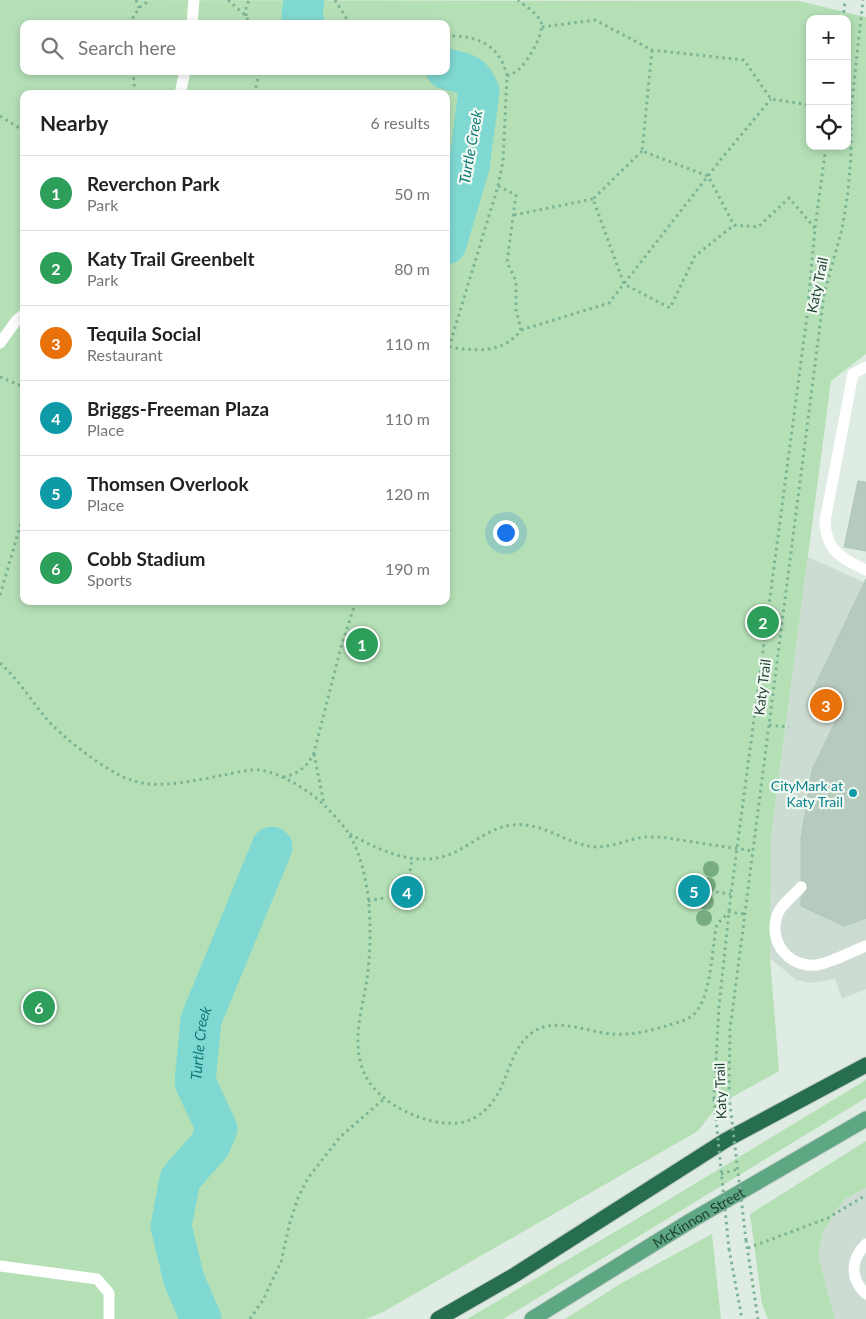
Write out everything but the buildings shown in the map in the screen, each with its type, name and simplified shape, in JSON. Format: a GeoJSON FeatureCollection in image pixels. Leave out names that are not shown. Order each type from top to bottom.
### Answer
{"type":"FeatureCollection","features":[{"type":"Feature","properties":{"kind":"highway"},"geometry":{"type":"LineString","coordinates":[[438,1319],[513,1276],[726,1140],[866,1065]]}},
{"type":"Feature","properties":{"kind":"main road","name":"McKinnon Street"},"geometry":{"type":"LineString","coordinates":[[532,1319],[692,1220],[866,1119]]}},
{"type":"Feature","properties":{"kind":"lane"},"geometry":{"type":"LineString","coordinates":[[192,20],[194,0]]}},
{"type":"Feature","properties":{"kind":"lane"},"geometry":{"type":"LineString","coordinates":[[181,90],[184,75]]}},
{"type":"Feature","properties":{"kind":"lane"},"geometry":{"type":"LineString","coordinates":[[0,343],[20,318]]}},
{"type":"Feature","properties":{"kind":"lane"},"geometry":{"type":"LineString","coordinates":[[866,367],[853,374],[825,522],[827,538],[836,553],[845,560],[866,570]]}},
{"type":"Feature","properties":{"kind":"lane"},"geometry":{"type":"LineString","coordinates":[[801,887],[779,911],[775,922],[777,939],[785,954],[805,965],[817,965],[866,946]]}},
{"type":"Feature","properties":{"kind":"lane"},"geometry":{"type":"LineString","coordinates":[[866,1244],[859,1251],[853,1269],[859,1288],[866,1294]]}},
{"type":"Feature","properties":{"kind":"lane"},"geometry":{"type":"LineString","coordinates":[[0,1266],[97,1279],[109,1293],[109,1319]]}},
{"type":"Feature","properties":{"kind":"path"},"geometry":{"type":"LineString","coordinates":[[136,0],[139,8]]}},
{"type":"Feature","properties":{"kind":"path"},"geometry":{"type":"LineString","coordinates":[[132,20],[139,8],[150,0]]}},
{"type":"Feature","properties":{"kind":"path"},"geometry":{"type":"LineString","coordinates":[[228,0],[248,20]]}},
{"type":"Feature","properties":{"kind":"path"},"geometry":{"type":"LineString","coordinates":[[246,16],[246,7],[249,0]]}},
{"type":"Feature","properties":{"kind":"path"},"geometry":{"type":"LineString","coordinates":[[334,0],[347,20]]}},
{"type":"Feature","properties":{"kind":"path"},"geometry":{"type":"LineString","coordinates":[[507,76],[517,71],[524,64],[542,34],[542,27],[538,17],[518,0]]}},
{"type":"Feature","properties":{"kind":"path"},"geometry":{"type":"LineString","coordinates":[[843,15],[845,0]]}},
{"type":"Feature","properties":{"kind":"path","name":"Katy Trail"},"geometry":{"type":"LineString","coordinates":[[758,1319],[746,1240],[729,1096],[730,1029],[824,294],[842,229],[848,192],[851,156],[851,110],[864,0]]}},
{"type":"Feature","properties":{"kind":"path"},"geometry":{"type":"LineString","coordinates":[[542,27],[595,20],[652,50],[744,60],[771,99],[806,104]]}},
{"type":"Feature","properties":{"kind":"path"},"geometry":{"type":"LineString","coordinates":[[450,36],[462,35],[487,44],[505,65],[507,76],[503,161],[498,186],[450,335]]}},
{"type":"Feature","properties":{"kind":"path"},"geometry":{"type":"LineString","coordinates":[[514,215],[593,199],[642,152],[652,50]]}},
{"type":"Feature","properties":{"kind":"path"},"geometry":{"type":"LineString","coordinates":[[133,75],[134,90]]}},
{"type":"Feature","properties":{"kind":"path"},"geometry":{"type":"LineString","coordinates":[[255,90],[259,75]]}},
{"type":"Feature","properties":{"kind":"path"},"geometry":{"type":"LineString","coordinates":[[450,347],[473,351],[494,349],[509,341],[520,330],[609,303],[771,99]]}},
{"type":"Feature","properties":{"kind":"path"},"geometry":{"type":"LineString","coordinates":[[0,116],[20,128]]}},
{"type":"Feature","properties":{"kind":"path"},"geometry":{"type":"LineString","coordinates":[[742,1319],[729,1249],[714,1099],[719,1006],[737,850],[807,316],[815,228],[825,150]]}},
{"type":"Feature","properties":{"kind":"path"},"geometry":{"type":"LineString","coordinates":[[642,152],[708,176],[734,225]]}},
{"type":"Feature","properties":{"kind":"path"},"geometry":{"type":"LineString","coordinates":[[498,186],[516,195],[507,262],[516,281],[516,310],[520,330]]}},
{"type":"Feature","properties":{"kind":"path"},"geometry":{"type":"LineString","coordinates":[[593,199],[624,284],[670,308],[695,256],[734,225],[758,227],[789,198],[815,228]]}},
{"type":"Feature","properties":{"kind":"path"},"geometry":{"type":"LineString","coordinates":[[0,376],[20,385]]}},
{"type":"Feature","properties":{"kind":"path"},"geometry":{"type":"LineString","coordinates":[[0,595],[20,527]]}},
{"type":"Feature","properties":{"kind":"path"},"geometry":{"type":"LineString","coordinates":[[282,777],[301,771],[309,763],[314,753],[355,605]]}},
{"type":"Feature","properties":{"kind":"path"},"geometry":{"type":"LineString","coordinates":[[0,663],[17,679],[56,730],[107,767],[131,780],[168,784],[259,770],[282,777],[324,805],[348,833],[364,876],[368,901],[369,960],[358,1041],[362,1068],[374,1089],[385,1098],[400,1108],[428,1120],[442,1124],[462,1123],[475,1118],[496,1098],[523,1042],[532,1033],[543,1027],[569,1026],[618,1035],[646,1031],[688,1019],[696,1013],[704,999],[717,924],[730,912]]}},
{"type":"Feature","properties":{"kind":"path"},"geometry":{"type":"LineString","coordinates":[[769,725],[789,727]]}},
{"type":"Feature","properties":{"kind":"path"},"geometry":{"type":"LineString","coordinates":[[314,753],[324,805]]}},
{"type":"Feature","properties":{"kind":"path"},"geometry":{"type":"LineString","coordinates":[[348,833],[381,850],[412,860],[442,857],[497,829],[513,825],[531,826],[594,847],[610,846],[645,837],[660,837],[753,851]]}},
{"type":"Feature","properties":{"kind":"path"},"geometry":{"type":"LineString","coordinates":[[410,870],[412,860]]}},
{"type":"Feature","properties":{"kind":"path"},"geometry":{"type":"LineString","coordinates":[[716,892],[732,894]]}},
{"type":"Feature","properties":{"kind":"path"},"geometry":{"type":"LineString","coordinates":[[368,901],[384,898]]}},
{"type":"Feature","properties":{"kind":"path"},"geometry":{"type":"LineString","coordinates":[[730,912],[744,914]]}},
{"type":"Feature","properties":{"kind":"path"},"geometry":{"type":"LineString","coordinates":[[250,1319],[263,1300],[281,1262],[295,1206],[308,1178],[340,1137],[385,1098]]}},
{"type":"Feature","properties":{"kind":"path"},"geometry":{"type":"LineString","coordinates":[[722,1174],[738,1169]]}},
{"type":"Feature","properties":{"kind":"path"},"geometry":{"type":"LineString","coordinates":[[748,1248],[828,1218],[866,1194]]}},
{"type":"Feature","properties":{"kind":"shaded area"},"geometry":{"type":"Polygon","coordinates":[[[808,557],[866,583],[866,989],[842,999],[835,979],[811,983],[796,980],[770,958],[771,837],[808,557]]]}},
{"type":"Feature","properties":{"kind":"shaded area"},"geometry":{"type":"Polygon","coordinates":[[[866,1188],[866,1319],[835,1319],[818,1255],[823,1233],[834,1213],[845,1199],[866,1188]]]}},
{"type":"Feature","properties":{"kind":"green space"},"geometry":{"type":"Polygon","coordinates":[[[0,0],[799,1],[866,17],[866,354],[831,381],[771,837],[770,958],[779,1071],[718,1105],[698,1131],[383,1312],[366,1319],[0,1319],[0,0]]]}},
{"type":"Feature","properties":{"kind":"green space"},"geometry":{"type":"Polygon","coordinates":[[[866,1080],[866,1098],[503,1319],[467,1319],[635,1220],[866,1080]]]}},
{"type":"Feature","properties":{"kind":"green space"},"geometry":{"type":"Polygon","coordinates":[[[866,1141],[866,1188],[845,1199],[834,1213],[823,1233],[818,1255],[835,1319],[768,1319],[762,1304],[750,1214],[866,1141]]]}},
{"type":"Feature","properties":{"kind":"green space"},"geometry":{"type":"Polygon","coordinates":[[[712,1234],[721,1319],[565,1319],[620,1284],[712,1234]]]}},
{"type":"Feature","properties":{"kind":"waterway","name":"Turtle Creek"},"geometry":{"type":"LineString","coordinates":[[303,20],[304,0]]}},
{"type":"Feature","properties":{"kind":"waterway","name":"Turtle Creek"},"geometry":{"type":"LineString","coordinates":[[450,70],[470,77],[479,91],[469,167],[450,231]]}},
{"type":"Feature","properties":{"kind":"waterway","name":"Turtle Creek"},"geometry":{"type":"LineString","coordinates":[[201,1319],[184,1280],[171,1226],[180,1179],[210,1145],[217,1129],[195,1082],[201,1020],[272,847]]}},
{"type":"Feature","properties":{"kind":"place","name":"Katy Trail Greenbelt"},"geometry":{"type":"Point","coordinates":[763,622]}},
{"type":"Feature","properties":{"kind":"place","name":"Reverchon Park"},"geometry":{"type":"Point","coordinates":[362,644]}},
{"type":"Feature","properties":{"kind":"place","name":"Tequila Social"},"geometry":{"type":"Point","coordinates":[826,705]}},
{"type":"Feature","properties":{"kind":"place","name":"CityMark at Katy Trail"},"geometry":{"type":"Point","coordinates":[853,793]}},
{"type":"Feature","properties":{"kind":"place","name":"Thomsen Overlook"},"geometry":{"type":"Point","coordinates":[694,891]}},
{"type":"Feature","properties":{"kind":"place","name":"Briggs-Freeman Plaza"},"geometry":{"type":"Point","coordinates":[407,892]}},
{"type":"Feature","properties":{"kind":"place","name":"Cobb Stadium"},"geometry":{"type":"Point","coordinates":[39,1007]}}]}
